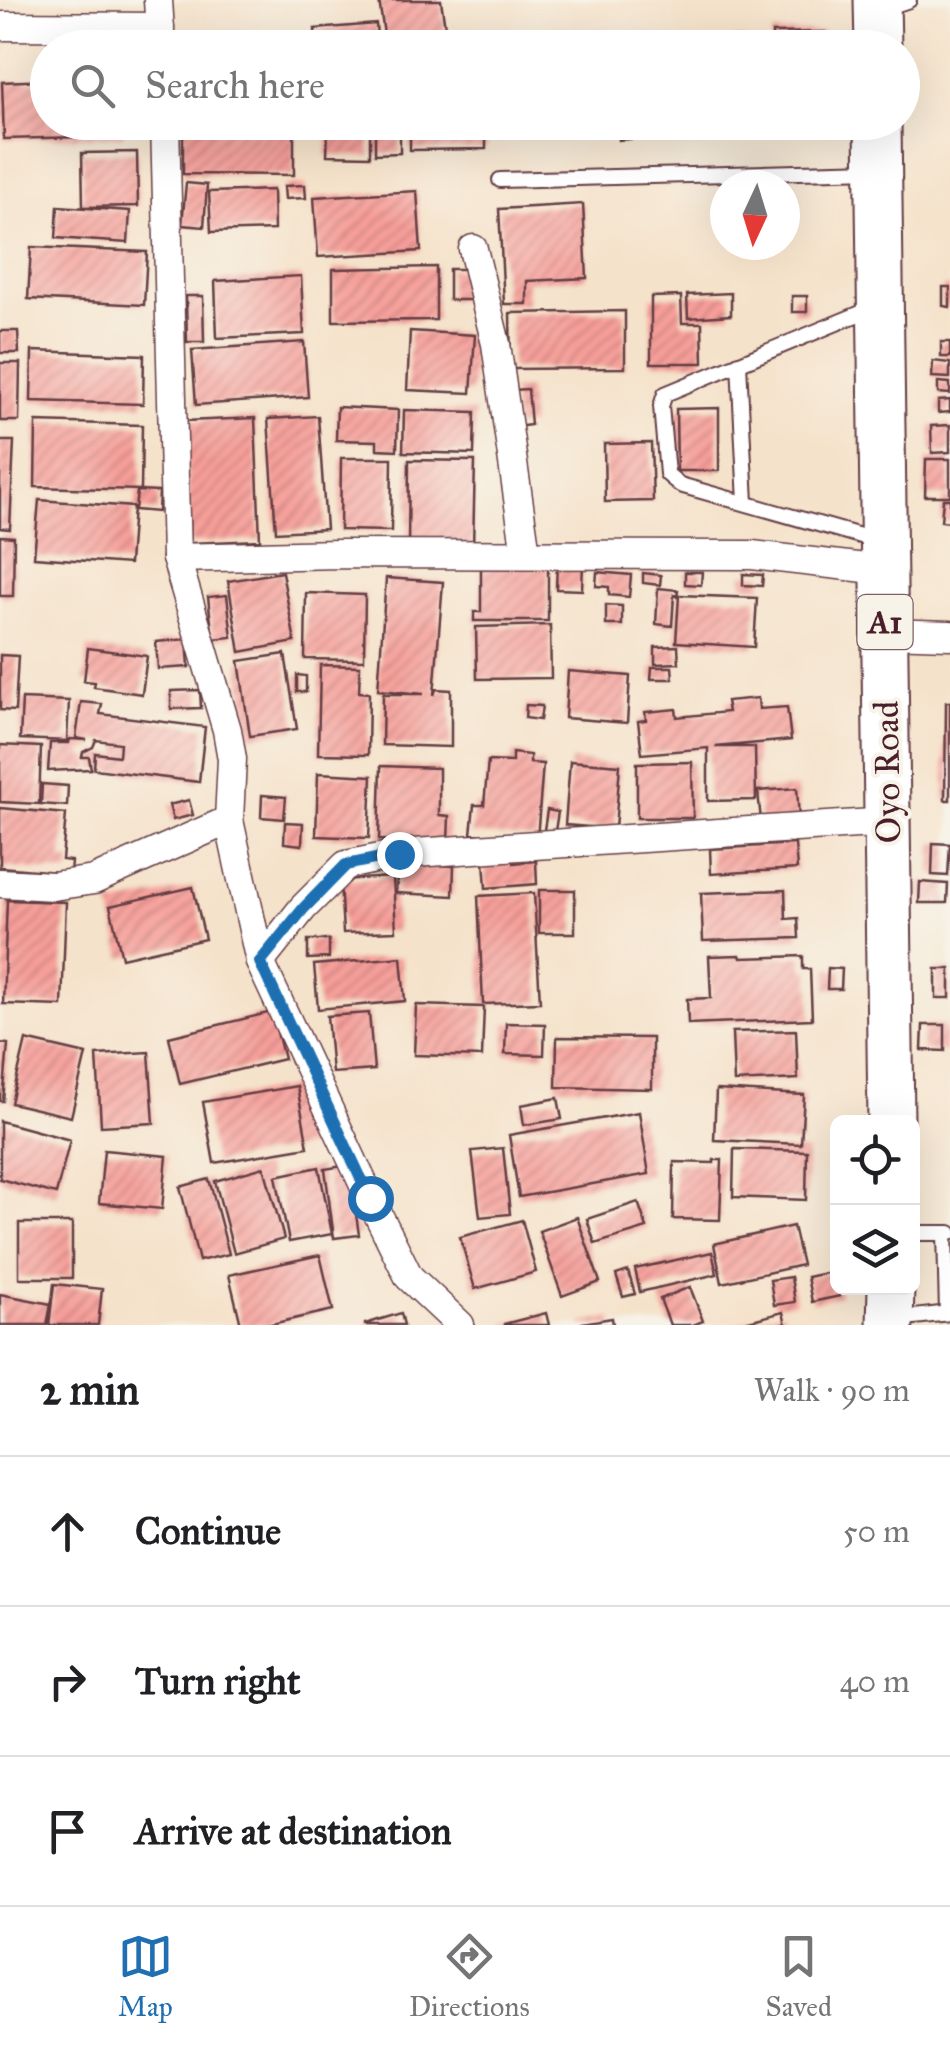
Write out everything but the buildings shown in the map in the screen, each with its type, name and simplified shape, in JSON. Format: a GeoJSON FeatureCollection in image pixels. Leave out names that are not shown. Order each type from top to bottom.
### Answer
{"type":"FeatureCollection","features":[{"type":"Feature","properties":{"kind":"highway","name":"Oyo Road"},"geometry":{"type":"LineString","coordinates":[[878,140],[891,1115]]}},
{"type":"Feature","properties":{"kind":"street"},"geometry":{"type":"LineString","coordinates":[[0,26],[160,25]]}},
{"type":"Feature","properties":{"kind":"street"},"geometry":{"type":"LineString","coordinates":[[165,140],[176,558],[227,730],[232,759],[229,820],[260,962],[408,1277],[460,1325]]}},
{"type":"Feature","properties":{"kind":"street"},"geometry":{"type":"LineString","coordinates":[[473,249],[496,344],[526,554]]}},
{"type":"Feature","properties":{"kind":"street"},"geometry":{"type":"LineString","coordinates":[[176,558],[526,554],[883,556]]}},
{"type":"Feature","properties":{"kind":"street"},"geometry":{"type":"LineString","coordinates":[[886,633],[950,635]]}},
{"type":"Feature","properties":{"kind":"street"},"geometry":{"type":"LineString","coordinates":[[0,883],[54,886],[94,880],[229,820]]}},
{"type":"Feature","properties":{"kind":"street"},"geometry":{"type":"LineString","coordinates":[[260,962],[346,865],[399,854],[888,822]]}},
{"type":"Feature","properties":{"kind":"lane"},"geometry":{"type":"LineString","coordinates":[[500,180],[879,170]]}},
{"type":"Feature","properties":{"kind":"lane"},"geometry":{"type":"LineString","coordinates":[[880,305],[665,394],[661,406],[667,474],[680,485],[746,503],[883,556]]}},
{"type":"Feature","properties":{"kind":"lane"},"geometry":{"type":"LineString","coordinates":[[739,363],[746,503]]}},
{"type":"Feature","properties":{"kind":"lane"},"geometry":{"type":"LineString","coordinates":[[890,1311],[948,1313],[948,1233],[920,1234]]}},
{"type":"Feature","properties":{"kind":"route"},"geometry":{"type":"LineString","coordinates":[[370,1198],[260,962],[346,865],[399,854]]}}]}
